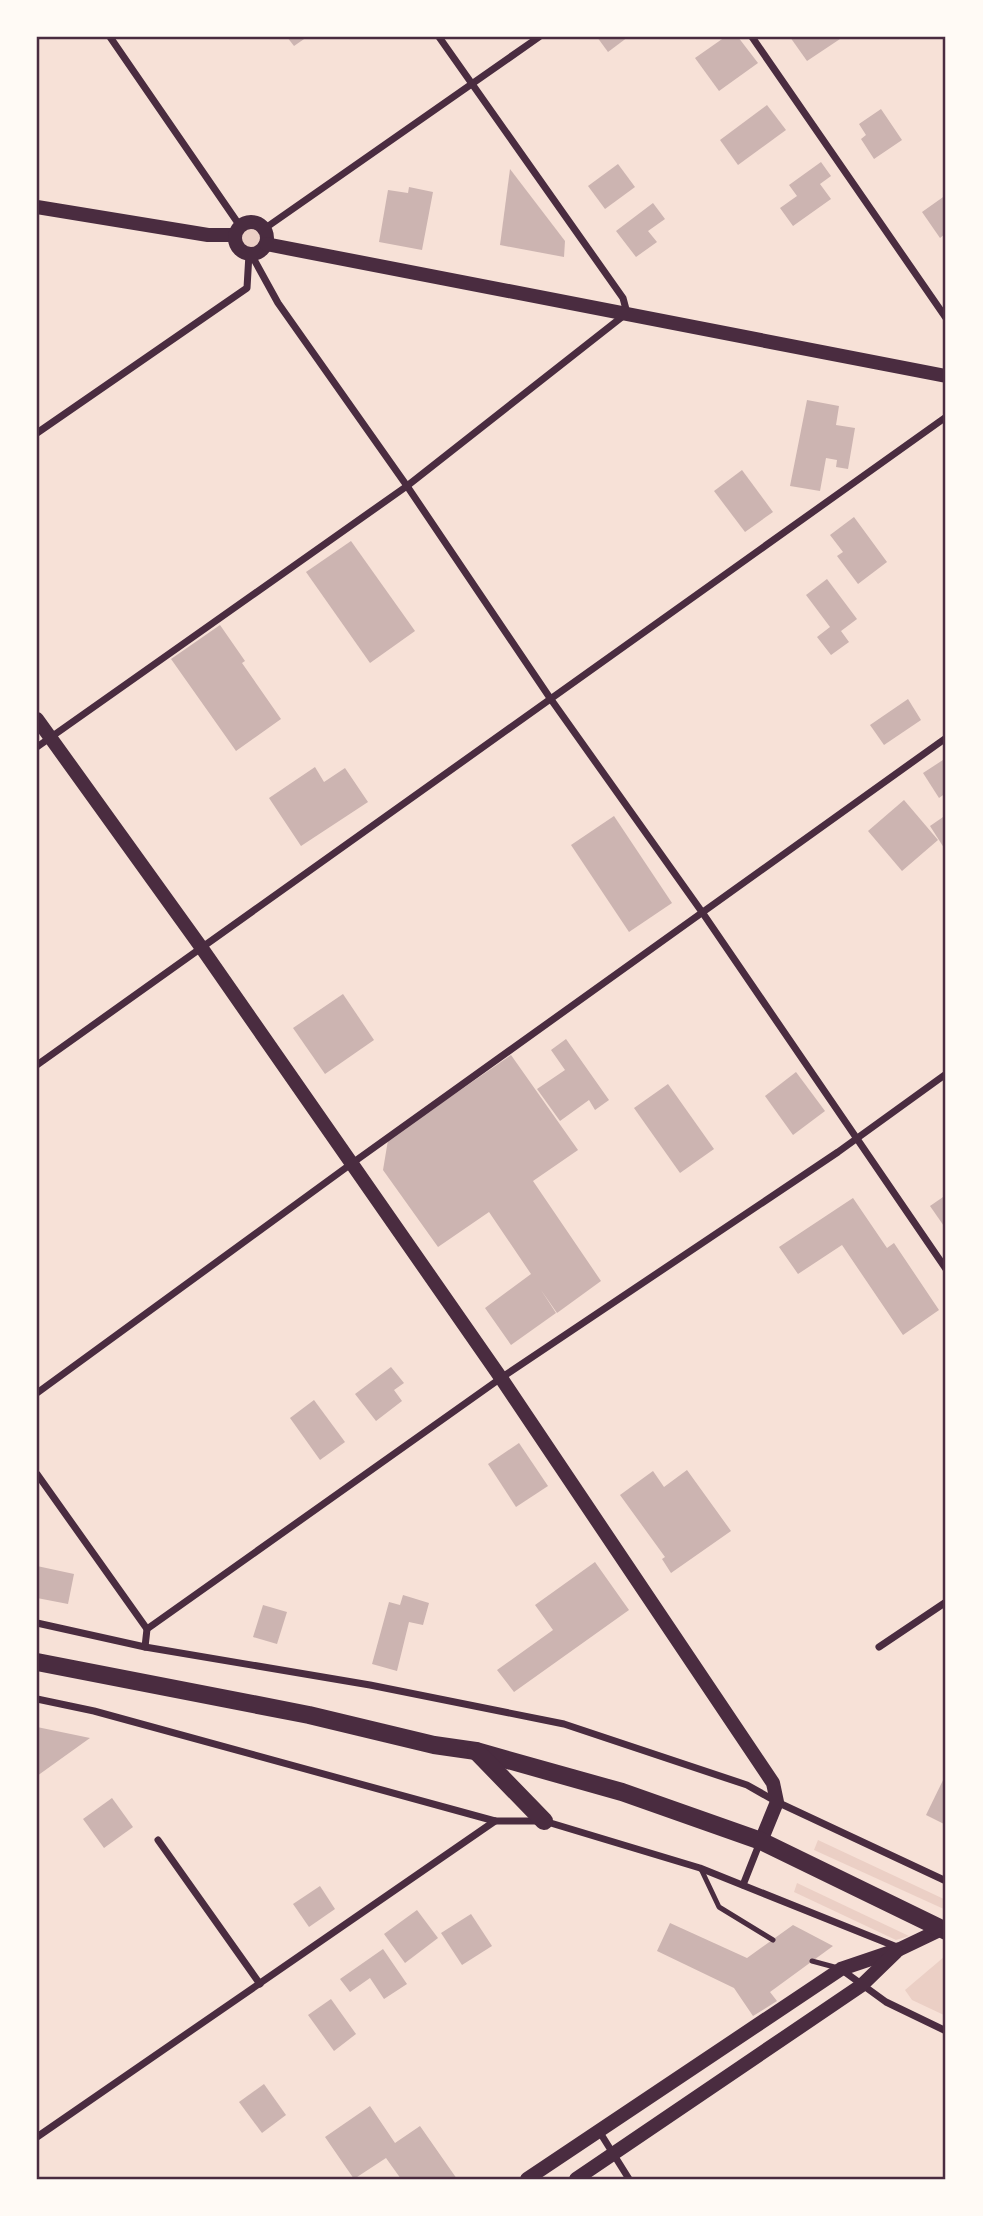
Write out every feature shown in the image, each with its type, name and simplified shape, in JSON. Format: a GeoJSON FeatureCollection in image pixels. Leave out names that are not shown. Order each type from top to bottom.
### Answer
{"type":"FeatureCollection","features":[{"type":"Feature","properties":{"kind":"highway"},"geometry":{"type":"LineString","coordinates":[[37,1662],[309,1716],[433,1745],[477,1751],[622,1792],[761,1841],[945,1929]]}},
{"type":"Feature","properties":{"kind":"highway"},"geometry":{"type":"LineString","coordinates":[[477,1751],[544,1821]]}},
{"type":"Feature","properties":{"kind":"main road"},"geometry":{"type":"LineString","coordinates":[[37,206],[208,234],[238,231],[253,223],[265,237],[946,376]]}},
{"type":"Feature","properties":{"kind":"main road"},"geometry":{"type":"LineString","coordinates":[[238,231],[240,249],[250,254],[260,251],[265,237]]}},
{"type":"Feature","properties":{"kind":"main road"},"geometry":{"type":"LineString","coordinates":[[37,719],[201,947],[500,1378],[772,1783],[777,1802],[761,1841]]}},
{"type":"Feature","properties":{"kind":"main road"},"geometry":{"type":"LineString","coordinates":[[527,2179],[841,1969],[900,1949],[945,1929]]}},
{"type":"Feature","properties":{"kind":"main road"},"geometry":{"type":"LineString","coordinates":[[576,2179],[862,1985],[900,1949]]}},
{"type":"Feature","properties":{"kind":"street"},"geometry":{"type":"LineString","coordinates":[[110,37],[238,231]]}},
{"type":"Feature","properties":{"kind":"street"},"geometry":{"type":"LineString","coordinates":[[37,747],[407,486],[627,313],[623,298],[439,37]]}},
{"type":"Feature","properties":{"kind":"street"},"geometry":{"type":"LineString","coordinates":[[265,237],[471,83],[539,37]]}},
{"type":"Feature","properties":{"kind":"street"},"geometry":{"type":"LineString","coordinates":[[752,37],[946,318]]}},
{"type":"Feature","properties":{"kind":"street"},"geometry":{"type":"LineString","coordinates":[[37,433],[247,288],[250,254]]}},
{"type":"Feature","properties":{"kind":"street"},"geometry":{"type":"LineString","coordinates":[[250,254],[278,303],[407,486],[550,698],[702,912],[946,1269]]}},
{"type":"Feature","properties":{"kind":"street"},"geometry":{"type":"LineString","coordinates":[[37,1065],[946,417]]}},
{"type":"Feature","properties":{"kind":"street"},"geometry":{"type":"LineString","coordinates":[[37,1393],[351,1164],[946,738]]}},
{"type":"Feature","properties":{"kind":"street"},"geometry":{"type":"LineString","coordinates":[[147,1629],[500,1378],[855,1139],[946,1074]]}},
{"type":"Feature","properties":{"kind":"street"},"geometry":{"type":"LineString","coordinates":[[37,1474],[147,1629],[145,1647]]}},
{"type":"Feature","properties":{"kind":"street"},"geometry":{"type":"LineString","coordinates":[[879,1647],[946,1601]]}},
{"type":"Feature","properties":{"kind":"street"},"geometry":{"type":"LineString","coordinates":[[37,1623],[145,1647],[370,1685],[564,1724],[747,1785],[777,1802],[946,1881]]}},
{"type":"Feature","properties":{"kind":"street"},"geometry":{"type":"LineString","coordinates":[[38,1700],[94,1711],[495,1821],[544,1821],[701,1868],[900,1949]]}},
{"type":"Feature","properties":{"kind":"street"},"geometry":{"type":"LineString","coordinates":[[37,2137],[495,1821]]}},
{"type":"Feature","properties":{"kind":"street"},"geometry":{"type":"LineString","coordinates":[[158,1840],[260,1984]]}},
{"type":"Feature","properties":{"kind":"street"},"geometry":{"type":"LineString","coordinates":[[743,1885],[761,1841]]}},
{"type":"Feature","properties":{"kind":"street"},"geometry":{"type":"LineString","coordinates":[[841,1969],[886,2002],[946,2031]]}},
{"type":"Feature","properties":{"kind":"street"},"geometry":{"type":"LineString","coordinates":[[599,2130],[629,2179]]}},
{"type":"Feature","properties":{"kind":"lane"},"geometry":{"type":"LineString","coordinates":[[701,1868],[719,1907],[773,1940]]}},
{"type":"Feature","properties":{"kind":"lane"},"geometry":{"type":"LineString","coordinates":[[812,1961],[841,1969]]}},
{"type":"Feature","properties":{"kind":"shaded area"},"geometry":{"type":"Polygon","coordinates":[[[251,225],[260,229],[264,238],[260,247],[251,251],[242,247],[238,238],[242,229],[251,225]]]}},
{"type":"Feature","properties":{"kind":"shaded area"},"geometry":{"type":"Polygon","coordinates":[[[818,1840],[946,1900],[946,1910],[814,1850],[818,1840]]]}},
{"type":"Feature","properties":{"kind":"shaded area"},"geometry":{"type":"Polygon","coordinates":[[[797,1883],[909,1936],[896,1940],[794,1892],[797,1883]]]}},
{"type":"Feature","properties":{"kind":"shaded area"},"geometry":{"type":"Polygon","coordinates":[[[944,1957],[946,2016],[912,2000],[905,1990],[944,1957]]]}},
{"type":"Feature","properties":{"kind":"building"},"geometry":{"type":"Polygon","coordinates":[[[287,37],[307,37],[294,46],[287,37]]]}},
{"type":"Feature","properties":{"kind":"building"},"geometry":{"type":"Polygon","coordinates":[[[597,37],[628,37],[608,52],[597,37]]]}},
{"type":"Feature","properties":{"kind":"building"},"geometry":{"type":"Polygon","coordinates":[[[725,37],[738,37],[758,63],[719,91],[695,58],[725,37]]]}},
{"type":"Feature","properties":{"kind":"building"},"geometry":{"type":"Polygon","coordinates":[[[790,37],[843,37],[807,61],[790,37]]]}},
{"type":"Feature","properties":{"kind":"building"},"geometry":{"type":"Polygon","coordinates":[[[767,105],[786,130],[738,165],[720,140],[767,105]]]}},
{"type":"Feature","properties":{"kind":"building"},"geometry":{"type":"Polygon","coordinates":[[[881,109],[902,140],[874,159],[861,139],[866,135],[859,124],[881,109]]]}},
{"type":"Feature","properties":{"kind":"building"},"geometry":{"type":"Polygon","coordinates":[[[821,162],[831,176],[820,184],[831,199],[793,226],[780,208],[797,196],[789,185],[821,162]]]}},
{"type":"Feature","properties":{"kind":"building"},"geometry":{"type":"Polygon","coordinates":[[[618,164],[635,187],[605,209],[588,186],[618,164]]]}},
{"type":"Feature","properties":{"kind":"building"},"geometry":{"type":"Polygon","coordinates":[[[510,169],[565,241],[564,257],[500,245],[510,169]]]}},
{"type":"Feature","properties":{"kind":"building"},"geometry":{"type":"Polygon","coordinates":[[[409,187],[433,192],[422,250],[379,242],[388,190],[408,193],[409,187]]]}},
{"type":"Feature","properties":{"kind":"building"},"geometry":{"type":"Polygon","coordinates":[[[946,195],[946,233],[940,238],[922,212],[946,195]]]}},
{"type":"Feature","properties":{"kind":"building"},"geometry":{"type":"Polygon","coordinates":[[[653,203],[665,219],[648,231],[657,242],[636,257],[616,231],[653,203]]]}},
{"type":"Feature","properties":{"kind":"building"},"geometry":{"type":"Polygon","coordinates":[[[807,400],[839,406],[836,425],[855,428],[848,469],[836,467],[837,460],[826,458],[820,491],[790,486],[807,400]]]}},
{"type":"Feature","properties":{"kind":"building"},"geometry":{"type":"Polygon","coordinates":[[[742,470],[773,512],[745,532],[714,491],[742,470]]]}},
{"type":"Feature","properties":{"kind":"building"},"geometry":{"type":"Polygon","coordinates":[[[854,517],[887,562],[858,584],[837,556],[843,552],[830,535],[854,517]]]}},
{"type":"Feature","properties":{"kind":"building"},"geometry":{"type":"Polygon","coordinates":[[[351,541],[415,631],[370,663],[306,572],[351,541]]]}},
{"type":"Feature","properties":{"kind":"building"},"geometry":{"type":"Polygon","coordinates":[[[827,579],[857,619],[841,631],[849,642],[831,655],[817,637],[830,627],[806,595],[827,579]]]}},
{"type":"Feature","properties":{"kind":"building"},"geometry":{"type":"Polygon","coordinates":[[[220,625],[245,661],[242,663],[281,719],[236,751],[171,659],[220,625]]]}},
{"type":"Feature","properties":{"kind":"building"},"geometry":{"type":"Polygon","coordinates":[[[908,699],[921,720],[884,745],[870,725],[908,699]]]}},
{"type":"Feature","properties":{"kind":"building"},"geometry":{"type":"Polygon","coordinates":[[[946,758],[946,793],[939,798],[923,773],[946,758]]]}},
{"type":"Feature","properties":{"kind":"building"},"geometry":{"type":"Polygon","coordinates":[[[315,767],[324,782],[345,768],[368,802],[301,846],[269,798],[315,767]]]}},
{"type":"Feature","properties":{"kind":"building"},"geometry":{"type":"Polygon","coordinates":[[[904,800],[938,840],[902,871],[868,831],[904,800]]]}},
{"type":"Feature","properties":{"kind":"building"},"geometry":{"type":"Polygon","coordinates":[[[946,815],[946,851],[930,826],[946,815]]]}},
{"type":"Feature","properties":{"kind":"building"},"geometry":{"type":"Polygon","coordinates":[[[614,816],[672,903],[629,932],[571,845],[614,816]]]}},
{"type":"Feature","properties":{"kind":"building"},"geometry":{"type":"Polygon","coordinates":[[[343,994],[374,1040],[325,1074],[293,1028],[343,994]]]}},
{"type":"Feature","properties":{"kind":"building"},"geometry":{"type":"Polygon","coordinates":[[[566,1039],[609,1100],[595,1110],[589,1100],[560,1121],[537,1089],[565,1070],[551,1050],[566,1039]]]}},
{"type":"Feature","properties":{"kind":"building"},"geometry":{"type":"Polygon","coordinates":[[[511,1055],[578,1150],[533,1181],[601,1281],[557,1313],[541,1290],[556,1313],[511,1345],[485,1308],[531,1274],[489,1212],[438,1247],[383,1170],[388,1140],[511,1055]]]}},
{"type":"Feature","properties":{"kind":"building"},"geometry":{"type":"Polygon","coordinates":[[[796,1072],[825,1111],[793,1135],[765,1096],[796,1072]]]}},
{"type":"Feature","properties":{"kind":"building"},"geometry":{"type":"Polygon","coordinates":[[[668,1084],[714,1149],[680,1173],[634,1108],[668,1084]]]}},
{"type":"Feature","properties":{"kind":"building"},"geometry":{"type":"Polygon","coordinates":[[[946,1195],[946,1229],[930,1206],[946,1195]]]}},
{"type":"Feature","properties":{"kind":"building"},"geometry":{"type":"Polygon","coordinates":[[[853,1198],[887,1248],[894,1243],[939,1310],[903,1335],[842,1245],[798,1274],[779,1247],[853,1198]]]}},
{"type":"Feature","properties":{"kind":"building"},"geometry":{"type":"Polygon","coordinates":[[[391,1367],[404,1383],[394,1390],[402,1401],[376,1421],[355,1394],[391,1367]]]}},
{"type":"Feature","properties":{"kind":"building"},"geometry":{"type":"Polygon","coordinates":[[[314,1400],[345,1442],[320,1460],[290,1418],[314,1400]]]}},
{"type":"Feature","properties":{"kind":"building"},"geometry":{"type":"Polygon","coordinates":[[[519,1443],[548,1486],[516,1507],[488,1464],[519,1443]]]}},
{"type":"Feature","properties":{"kind":"building"},"geometry":{"type":"Polygon","coordinates":[[[687,1470],[731,1531],[671,1573],[662,1559],[665,1557],[620,1495],[653,1471],[664,1487],[687,1470]]]}},
{"type":"Feature","properties":{"kind":"building"},"geometry":{"type":"Polygon","coordinates":[[[595,1562],[629,1610],[514,1692],[497,1670],[553,1630],[535,1605],[595,1562]]]}},
{"type":"Feature","properties":{"kind":"building"},"geometry":{"type":"Polygon","coordinates":[[[37,1566],[74,1574],[68,1604],[37,1598],[37,1566]]]}},
{"type":"Feature","properties":{"kind":"building"},"geometry":{"type":"Polygon","coordinates":[[[403,1595],[429,1603],[423,1625],[409,1622],[397,1671],[372,1664],[389,1602],[400,1605],[403,1595]]]}},
{"type":"Feature","properties":{"kind":"building"},"geometry":{"type":"Polygon","coordinates":[[[263,1605],[287,1612],[277,1644],[253,1637],[263,1605]]]}},
{"type":"Feature","properties":{"kind":"building"},"geometry":{"type":"Polygon","coordinates":[[[37,1727],[90,1738],[37,1776],[37,1727]]]}},
{"type":"Feature","properties":{"kind":"building"},"geometry":{"type":"Polygon","coordinates":[[[946,1774],[946,1825],[926,1815],[946,1774]]]}},
{"type":"Feature","properties":{"kind":"building"},"geometry":{"type":"Polygon","coordinates":[[[112,1798],[133,1827],[104,1848],[83,1819],[112,1798]]]}},
{"type":"Feature","properties":{"kind":"building"},"geometry":{"type":"Polygon","coordinates":[[[320,1886],[335,1909],[309,1927],[293,1904],[320,1886]]]}},
{"type":"Feature","properties":{"kind":"building"},"geometry":{"type":"Polygon","coordinates":[[[417,1910],[438,1938],[405,1963],[384,1934],[417,1910]]]}},
{"type":"Feature","properties":{"kind":"building"},"geometry":{"type":"Polygon","coordinates":[[[471,1914],[492,1946],[462,1965],[441,1933],[471,1914]]]}},
{"type":"Feature","properties":{"kind":"building"},"geometry":{"type":"Polygon","coordinates":[[[670,1923],[747,1958],[793,1925],[833,1946],[770,1992],[777,2001],[753,2016],[734,1988],[657,1951],[670,1923]]]}},
{"type":"Feature","properties":{"kind":"building"},"geometry":{"type":"Polygon","coordinates":[[[383,1949],[407,1984],[384,1999],[370,1978],[350,1992],[340,1979],[383,1949]]]}},
{"type":"Feature","properties":{"kind":"building"},"geometry":{"type":"Polygon","coordinates":[[[331,1999],[356,2034],[334,2051],[308,2015],[331,1999]]]}},
{"type":"Feature","properties":{"kind":"building"},"geometry":{"type":"Polygon","coordinates":[[[264,2084],[286,2115],[262,2133],[239,2102],[264,2084]]]}},
{"type":"Feature","properties":{"kind":"building"},"geometry":{"type":"Polygon","coordinates":[[[370,2106],[395,2143],[420,2126],[457,2179],[401,2179],[386,2158],[354,2179],[325,2137],[370,2106]]]}}]}
